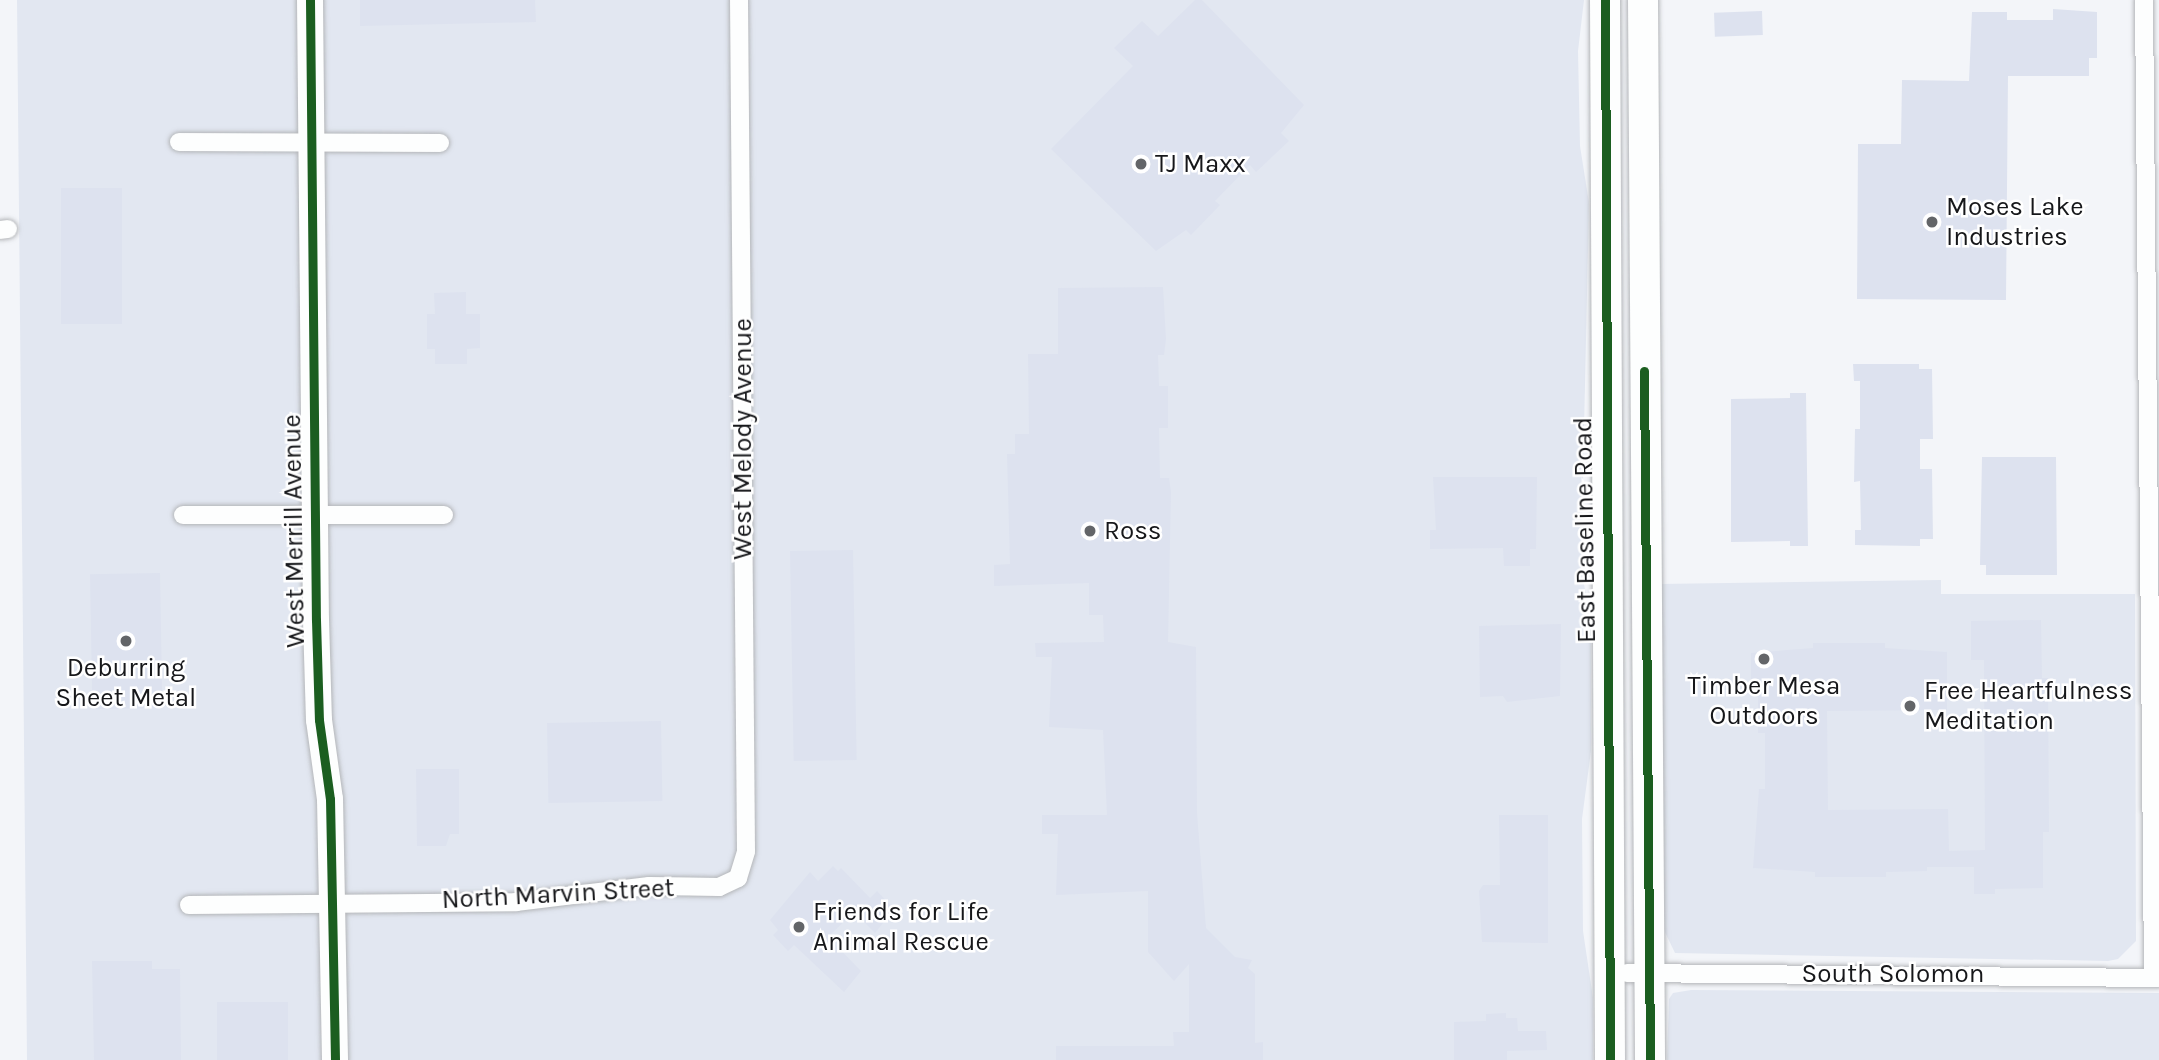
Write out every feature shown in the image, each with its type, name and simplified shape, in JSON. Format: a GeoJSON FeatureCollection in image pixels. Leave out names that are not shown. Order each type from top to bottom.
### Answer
{"type":"FeatureCollection","features":[{"type":"Feature","properties":{"kind":"main road","name":"East Baseline Road"},"geometry":{"type":"LineString","coordinates":[[1605,0],[1604,379],[1610,1060]]}},
{"type":"Feature","properties":{"kind":"main road"},"geometry":{"type":"LineString","coordinates":[[1643,0],[1647,764],[1638,973],[1650,1060]]}},
{"type":"Feature","properties":{"kind":"main road"},"geometry":{"type":"LineString","coordinates":[[1604,379],[1623,425],[1625,523],[1646,554]]}},
{"type":"Feature","properties":{"kind":"main road"},"geometry":{"type":"LineString","coordinates":[[1606,594],[1621,612],[1628,631],[1629,725],[1634,745],[1647,764]]}},
{"type":"Feature","properties":{"kind":"street","name":"West Merrill Avenue"},"geometry":{"type":"LineString","coordinates":[[310,0],[319,720],[330,799],[335,1060]]}},
{"type":"Feature","properties":{"kind":"street","name":"West Melody Avenue"},"geometry":{"type":"LineString","coordinates":[[738,877],[746,850],[739,0]]}},
{"type":"Feature","properties":{"kind":"street"},"geometry":{"type":"LineString","coordinates":[[2144,0],[2152,385],[2156,978]]}},
{"type":"Feature","properties":{"kind":"street"},"geometry":{"type":"LineString","coordinates":[[179,142],[440,143]]}},
{"type":"Feature","properties":{"kind":"street"},"geometry":{"type":"LineString","coordinates":[[183,515],[444,515]]}},
{"type":"Feature","properties":{"kind":"street","name":"North Marvin Street"},"geometry":{"type":"LineString","coordinates":[[189,905],[516,902],[649,886],[719,887],[738,877]]}},
{"type":"Feature","properties":{"kind":"street","name":"South Solomon"},"geometry":{"type":"LineString","coordinates":[[1638,973],[2156,978]]}},
{"type":"Feature","properties":{"kind":"shaded area"},"geometry":{"type":"Polygon","coordinates":[[[17,0],[1584,0],[1578,51],[1580,146],[1589,203],[1581,567],[1591,623],[1591,751],[1582,819],[1583,931],[1593,998],[1593,1060],[27,1060],[17,0]]]}},
{"type":"Feature","properties":{"kind":"shaded area"},"geometry":{"type":"Polygon","coordinates":[[[1941,580],[1941,594],[2135,594],[2136,941],[2118,959],[2108,961],[1675,953],[1663,928],[1659,584],[1941,580]]]}},
{"type":"Feature","properties":{"kind":"shaded area"},"geometry":{"type":"Polygon","coordinates":[[[1691,990],[2159,993],[2159,1060],[1667,1060],[1669,999],[1673,993],[1691,990]]]}},
{"type":"Feature","properties":{"kind":"building"},"geometry":{"type":"Polygon","coordinates":[[[360,0],[535,0],[536,22],[360,26],[360,0]]]}},
{"type":"Feature","properties":{"kind":"building"},"geometry":{"type":"Polygon","coordinates":[[[1195,0],[1202,0],[1304,105],[1281,133],[1289,141],[1256,172],[1250,165],[1215,201],[1220,205],[1191,235],[1186,230],[1156,251],[1051,149],[1133,66],[1114,48],[1142,21],[1158,36],[1195,0]]]}},
{"type":"Feature","properties":{"kind":"building","name":"Moses Lake Industries"},"geometry":{"type":"Polygon","coordinates":[[[2053,9],[2097,12],[2097,58],[2089,58],[2089,76],[2008,76],[2006,300],[1857,299],[1858,144],[1901,144],[1902,80],[1969,81],[1972,12],[2007,12],[2007,20],[2053,20],[2053,9]]]}},
{"type":"Feature","properties":{"kind":"building"},"geometry":{"type":"Polygon","coordinates":[[[1762,11],[1763,35],[1715,37],[1714,13],[1762,11]]]}},
{"type":"Feature","properties":{"kind":"building"},"geometry":{"type":"Polygon","coordinates":[[[61,188],[122,188],[122,324],[61,324],[61,188]]]}},
{"type":"Feature","properties":{"kind":"building"},"geometry":{"type":"Polygon","coordinates":[[[1163,287],[1166,339],[1164,355],[1158,355],[1159,386],[1168,386],[1168,428],[1159,428],[1160,478],[1169,478],[1171,492],[1168,642],[1196,647],[1197,813],[1206,928],[1235,957],[1252,960],[1248,968],[1255,974],[1255,1043],[1263,1042],[1263,1060],[1056,1060],[1056,1046],[1174,1046],[1173,1032],[1189,1032],[1189,964],[1174,981],[1148,952],[1148,891],[1056,895],[1058,834],[1042,834],[1042,815],[1107,815],[1103,730],[1049,727],[1052,657],[1036,657],[1035,643],[1104,642],[1103,615],[1089,615],[1089,583],[994,586],[994,565],[1010,564],[1007,454],[1015,454],[1015,434],[1029,434],[1028,354],[1058,354],[1058,288],[1163,287]]]}},
{"type":"Feature","properties":{"kind":"building"},"geometry":{"type":"Polygon","coordinates":[[[466,292],[466,314],[480,314],[480,348],[467,349],[467,364],[435,364],[435,349],[427,349],[427,314],[435,314],[434,293],[466,292]]]}},
{"type":"Feature","properties":{"kind":"building"},"geometry":{"type":"Polygon","coordinates":[[[1853,364],[1919,364],[1919,369],[1932,369],[1933,439],[1920,439],[1920,469],[1932,469],[1933,539],[1920,539],[1920,546],[1855,545],[1855,530],[1861,530],[1860,481],[1854,482],[1855,429],[1860,429],[1860,381],[1854,381],[1853,364]]]}},
{"type":"Feature","properties":{"kind":"building"},"geometry":{"type":"Polygon","coordinates":[[[1790,393],[1806,393],[1808,546],[1790,546],[1790,541],[1731,542],[1731,399],[1790,398],[1790,393]]]}},
{"type":"Feature","properties":{"kind":"building"},"geometry":{"type":"Polygon","coordinates":[[[1982,457],[2056,457],[2057,575],[1986,575],[1986,565],[1980,565],[1982,457]]]}},
{"type":"Feature","properties":{"kind":"building"},"geometry":{"type":"Polygon","coordinates":[[[1433,477],[1537,477],[1536,549],[1530,549],[1530,566],[1504,566],[1503,548],[1430,549],[1430,530],[1436,530],[1433,477]]]}},
{"type":"Feature","properties":{"kind":"building"},"geometry":{"type":"Polygon","coordinates":[[[853,550],[857,760],[794,761],[790,551],[853,550]]]}},
{"type":"Feature","properties":{"kind":"building","name":"Deburring Sheet Metal"},"geometry":{"type":"Polygon","coordinates":[[[160,573],[162,708],[92,709],[90,574],[160,573]]]}},
{"type":"Feature","properties":{"kind":"building"},"geometry":{"type":"Polygon","coordinates":[[[2041,620],[2042,678],[2048,678],[2049,832],[2043,832],[2043,888],[1995,889],[1995,894],[1974,894],[1974,867],[1927,867],[1927,871],[1886,872],[1886,877],[1815,877],[1815,872],[1753,868],[1759,789],[1765,789],[1765,733],[1758,733],[1758,689],[1751,689],[1751,653],[1813,648],[1813,643],[1885,643],[1885,648],[1947,652],[1947,710],[1827,711],[1828,810],[1948,809],[1949,851],[1985,850],[1984,660],[1971,660],[1971,621],[2041,620]]]}},
{"type":"Feature","properties":{"kind":"building"},"geometry":{"type":"Polygon","coordinates":[[[1561,624],[1560,696],[1507,702],[1503,696],[1480,697],[1479,626],[1561,624]]]}},
{"type":"Feature","properties":{"kind":"building"},"geometry":{"type":"Polygon","coordinates":[[[661,721],[662,801],[548,803],[547,723],[661,721]]]}},
{"type":"Feature","properties":{"kind":"building"},"geometry":{"type":"Polygon","coordinates":[[[416,769],[459,769],[459,834],[450,834],[446,846],[417,846],[416,769]]]}},
{"type":"Feature","properties":{"kind":"building"},"geometry":{"type":"Polygon","coordinates":[[[1499,815],[1548,815],[1548,943],[1482,942],[1479,891],[1483,885],[1500,885],[1499,815]]]}},
{"type":"Feature","properties":{"kind":"building","name":"Friends for Life Animal Rescue"},"geometry":{"type":"Polygon","coordinates":[[[833,866],[838,871],[841,868],[870,898],[877,891],[894,909],[875,933],[854,912],[828,937],[861,971],[844,992],[794,945],[788,951],[773,935],[778,930],[770,920],[810,872],[818,881],[833,866]]]}},
{"type":"Feature","properties":{"kind":"building"},"geometry":{"type":"Polygon","coordinates":[[[92,961],[152,961],[152,969],[180,969],[181,1060],[94,1060],[92,961]]]}},
{"type":"Feature","properties":{"kind":"building"},"geometry":{"type":"Polygon","coordinates":[[[217,1002],[288,1002],[288,1060],[217,1060],[217,1002]]]}},
{"type":"Feature","properties":{"kind":"building"},"geometry":{"type":"Polygon","coordinates":[[[1506,1013],[1506,1018],[1517,1018],[1518,1031],[1546,1031],[1547,1050],[1507,1051],[1507,1060],[1454,1060],[1454,1022],[1486,1021],[1486,1014],[1506,1013]]]}},
{"type":"Feature","properties":{"kind":"cycle path"},"geometry":{"type":"LineString","coordinates":[[310,0],[316,620],[319,720],[330,799],[335,1060]]}},
{"type":"Feature","properties":{"kind":"cycle path"},"geometry":{"type":"LineString","coordinates":[[1605,0],[1610,1060]]}},
{"type":"Feature","properties":{"kind":"cycle path"},"geometry":{"type":"LineString","coordinates":[[1644,371],[1650,1060]]}},
{"type":"Feature","properties":{"kind":"place","name":"TJ Maxx"},"geometry":{"type":"Point","coordinates":[1141,164]}},
{"type":"Feature","properties":{"kind":"place","name":"Moses Lake Industries"},"geometry":{"type":"Point","coordinates":[1932,222]}},
{"type":"Feature","properties":{"kind":"place","name":"Ross"},"geometry":{"type":"Point","coordinates":[1090,531]}},
{"type":"Feature","properties":{"kind":"place","name":"Deburring Sheet Metal"},"geometry":{"type":"Point","coordinates":[126,641]}},
{"type":"Feature","properties":{"kind":"place","name":"Timber Mesa Outdoors"},"geometry":{"type":"Point","coordinates":[1764,659]}},
{"type":"Feature","properties":{"kind":"place","name":"Free Heartfulness Meditation"},"geometry":{"type":"Point","coordinates":[1910,706]}},
{"type":"Feature","properties":{"kind":"place","name":"Friends for Life Animal Rescue"},"geometry":{"type":"Point","coordinates":[799,927]}}]}
